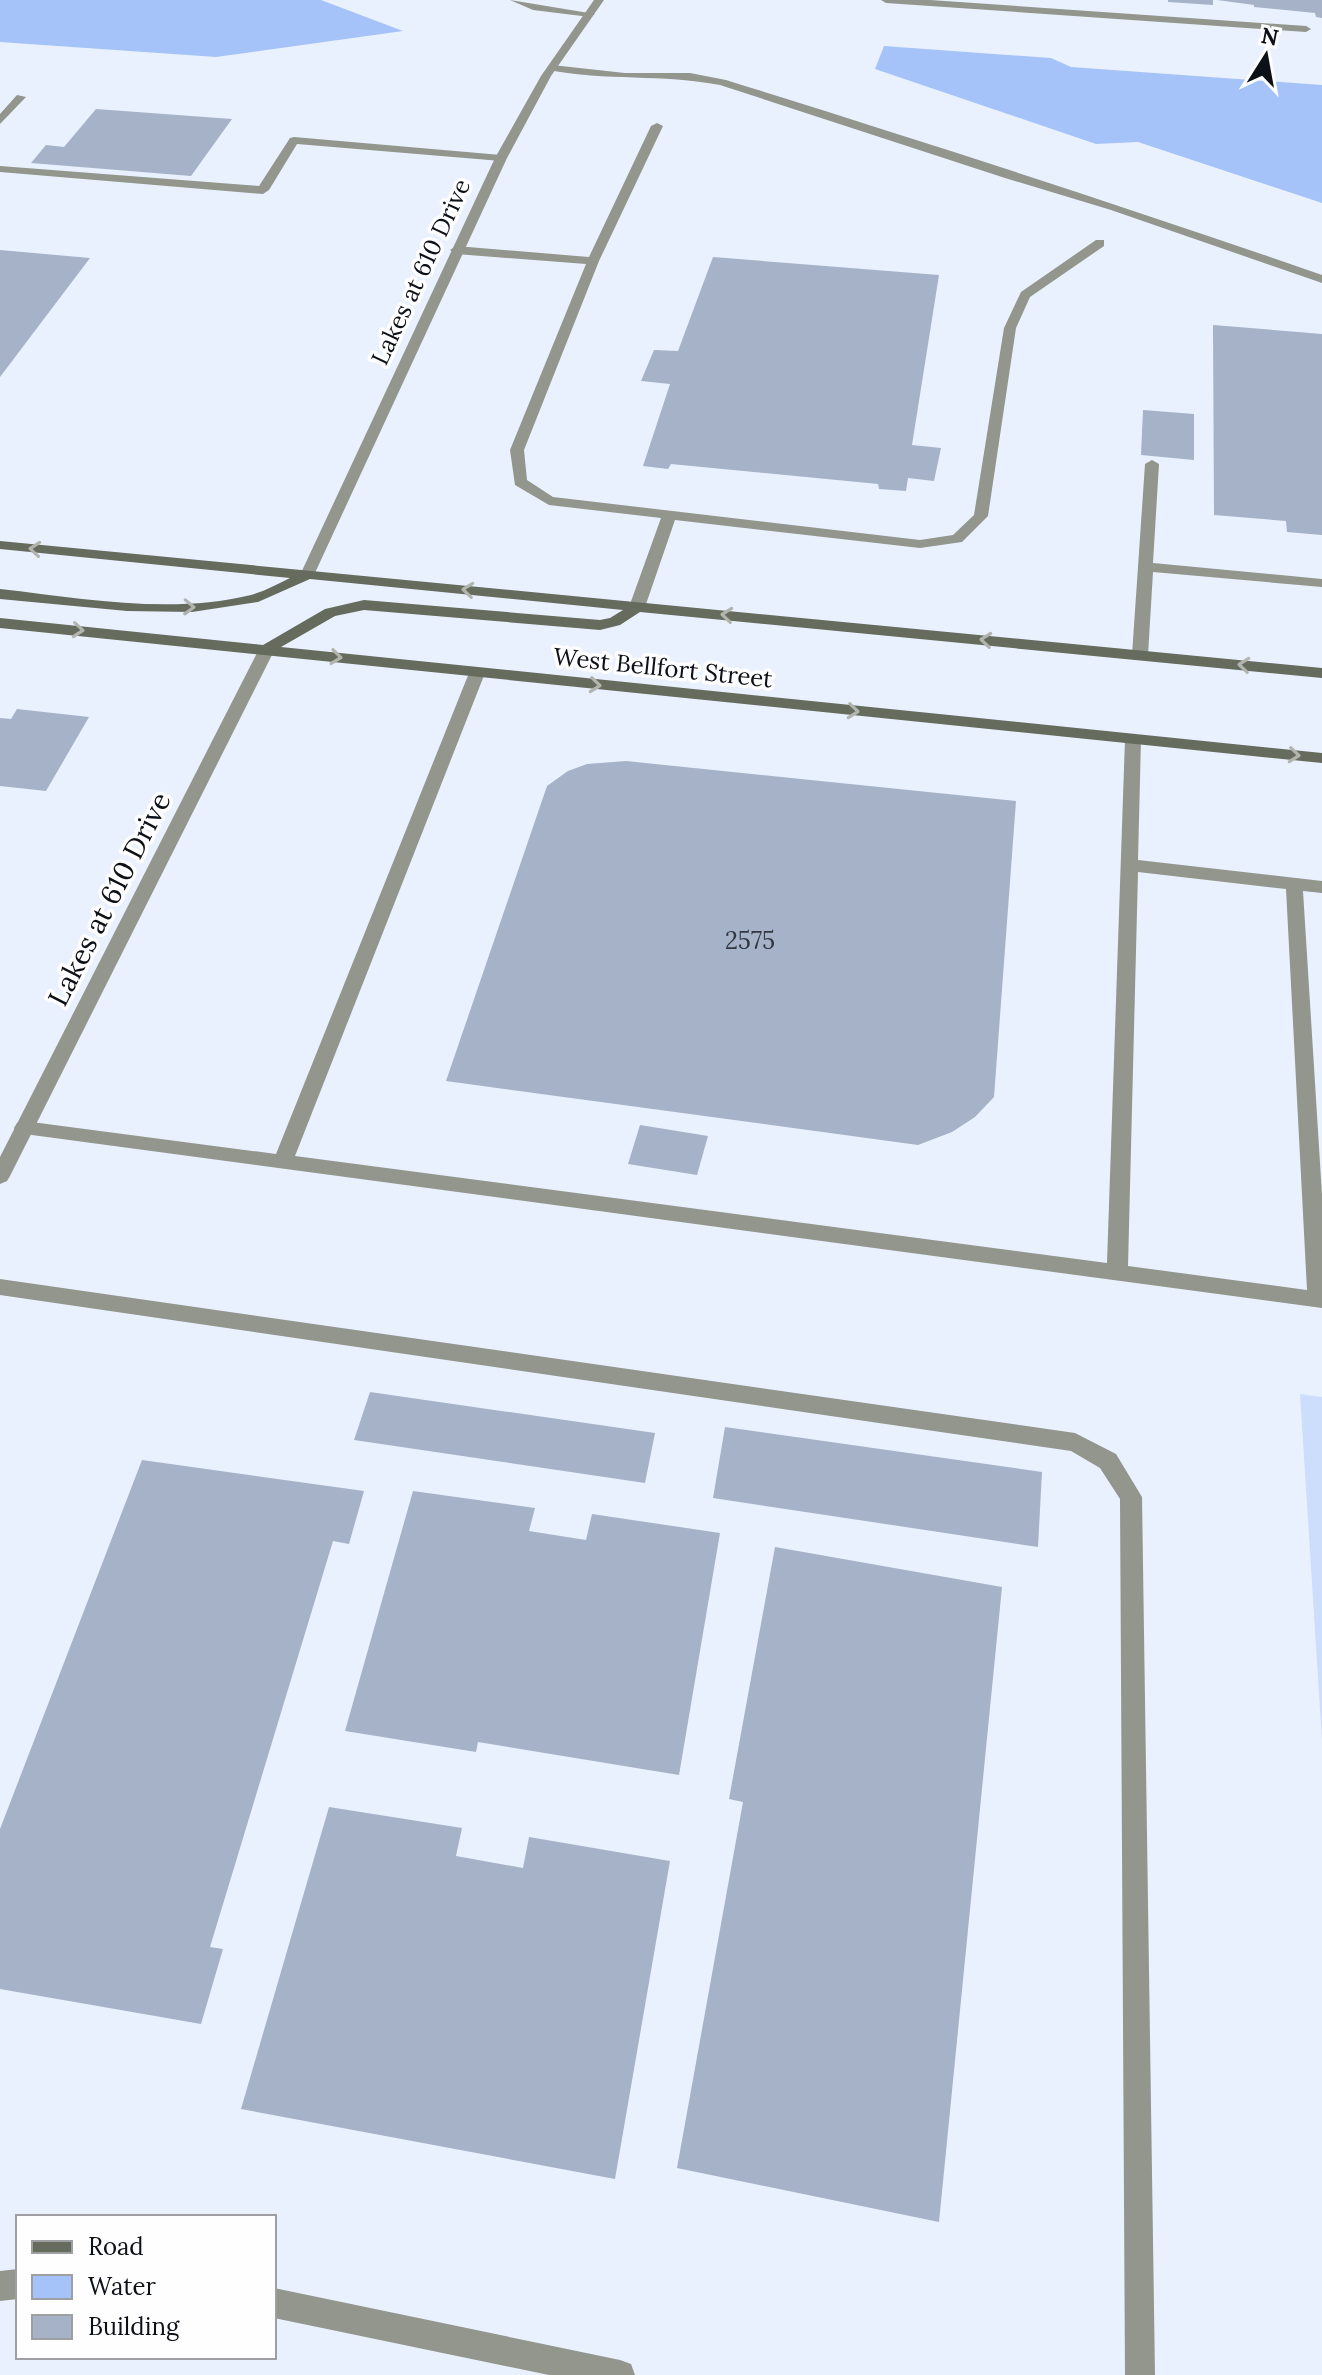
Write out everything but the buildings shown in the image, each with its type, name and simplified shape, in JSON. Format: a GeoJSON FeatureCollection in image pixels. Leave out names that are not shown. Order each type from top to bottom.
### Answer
{"type":"FeatureCollection","features":[{"type":"Feature","properties":{"kind":"main road"},"geometry":{"type":"LineString","coordinates":[[0,545],[1322,673]]}},
{"type":"Feature","properties":{"kind":"main road"},"geometry":{"type":"LineString","coordinates":[[0,594],[101,604],[207,607],[256,598],[307,575]]}},
{"type":"Feature","properties":{"kind":"main road"},"geometry":{"type":"LineString","coordinates":[[267,649],[330,612],[364,605],[600,625],[615,622],[637,607]]}},
{"type":"Feature","properties":{"kind":"main road","name":"West Bellfort Street"},"geometry":{"type":"LineString","coordinates":[[0,623],[1322,758]]}},
{"type":"Feature","properties":{"kind":"street"},"geometry":{"type":"LineString","coordinates":[[515,0],[533,7],[590,14]]}},
{"type":"Feature","properties":{"kind":"street","name":"Lakes at 610 Drive"},"geometry":{"type":"LineString","coordinates":[[307,575],[501,158],[552,68],[599,0]]}},
{"type":"Feature","properties":{"kind":"street"},"geometry":{"type":"LineString","coordinates":[[886,0],[1306,29]]}},
{"type":"Feature","properties":{"kind":"street"},"geometry":{"type":"LineString","coordinates":[[552,68],[625,76],[690,76],[722,82],[1009,176],[1115,207],[1322,279]]}},
{"type":"Feature","properties":{"kind":"street"},"geometry":{"type":"LineString","coordinates":[[0,121],[21,97]]}},
{"type":"Feature","properties":{"kind":"street"},"geometry":{"type":"LineString","coordinates":[[657,126],[593,261],[517,450],[520,482],[549,501],[920,544],[957,539],[981,516],[1010,328],[1025,295],[1100,243]]}},
{"type":"Feature","properties":{"kind":"street"},"geometry":{"type":"LineString","coordinates":[[0,169],[263,190],[294,140],[501,158]]}},
{"type":"Feature","properties":{"kind":"street"},"geometry":{"type":"LineString","coordinates":[[456,250],[593,261]]}},
{"type":"Feature","properties":{"kind":"street"},"geometry":{"type":"LineString","coordinates":[[1140,655],[1152,464]]}},
{"type":"Feature","properties":{"kind":"street"},"geometry":{"type":"LineString","coordinates":[[637,607],[670,514]]}},
{"type":"Feature","properties":{"kind":"street"},"geometry":{"type":"LineString","coordinates":[[1145,567],[1322,583]]}},
{"type":"Feature","properties":{"kind":"street","name":"Lakes at 610 Drive"},"geometry":{"type":"LineString","coordinates":[[0,1176],[267,649]]}},
{"type":"Feature","properties":{"kind":"street"},"geometry":{"type":"LineString","coordinates":[[283,1162],[477,673]]}},
{"type":"Feature","properties":{"kind":"street"},"geometry":{"type":"LineString","coordinates":[[1117,1272],[1133,739]]}},
{"type":"Feature","properties":{"kind":"street"},"geometry":{"type":"LineString","coordinates":[[1129,865],[1322,887]]}},
{"type":"Feature","properties":{"kind":"street"},"geometry":{"type":"LineString","coordinates":[[24,1128],[1320,1300],[1294,884]]}},
{"type":"Feature","properties":{"kind":"street"},"geometry":{"type":"LineString","coordinates":[[0,1287],[1075,1442],[1108,1461],[1131,1497],[1140,2375]]}},
{"type":"Feature","properties":{"kind":"street"},"geometry":{"type":"LineString","coordinates":[[276,2303],[620,2375]]}},
{"type":"Feature","properties":{"kind":"shaded area"},"geometry":{"type":"Polygon","coordinates":[[[1300,1394],[1322,1397],[1322,1741],[1300,1394]]]}},
{"type":"Feature","properties":{"kind":"water"},"geometry":{"type":"Polygon","coordinates":[[[0,0],[321,0],[403,31],[216,57],[0,42],[0,0]]]}},
{"type":"Feature","properties":{"kind":"water"},"geometry":{"type":"Polygon","coordinates":[[[884,46],[1051,58],[1071,67],[1322,85],[1322,203],[1138,142],[1096,144],[875,69],[884,46]]]}}]}
